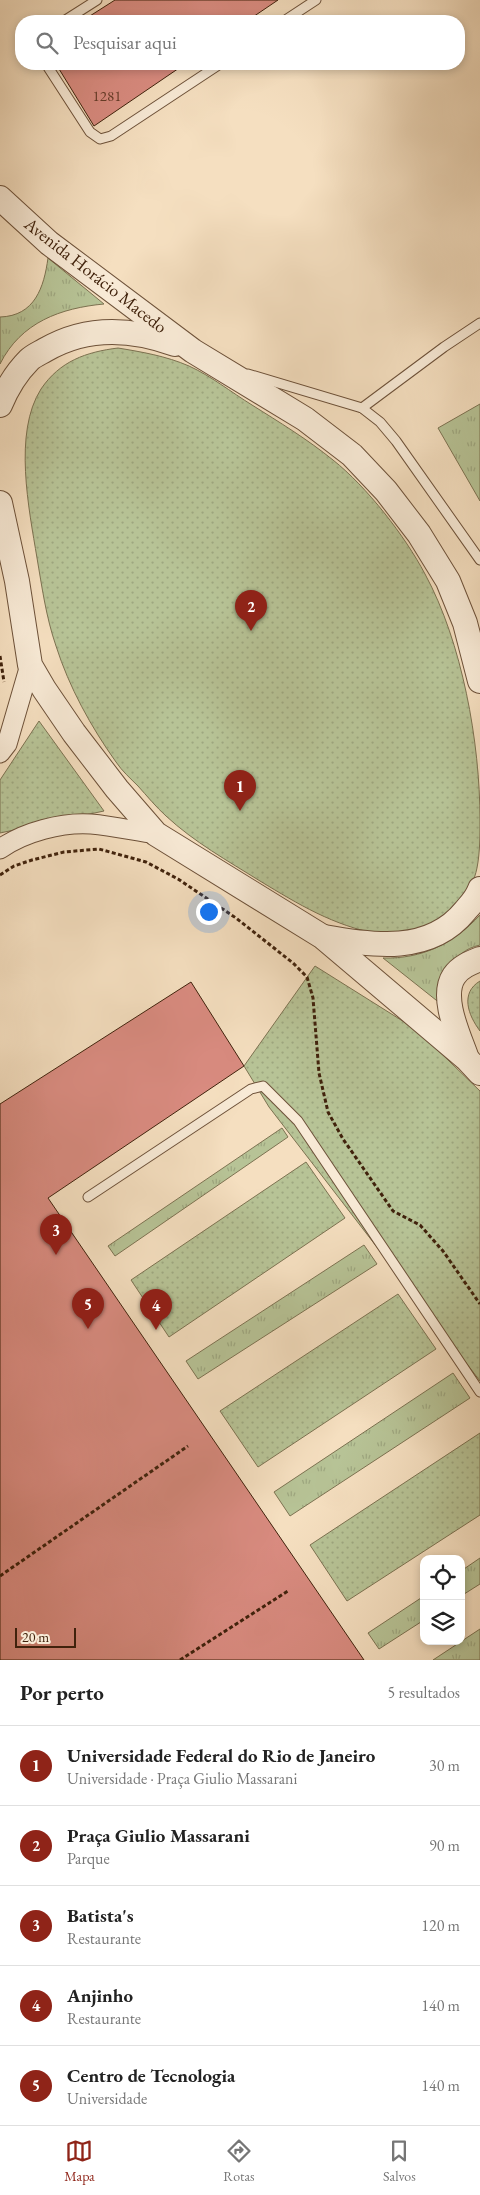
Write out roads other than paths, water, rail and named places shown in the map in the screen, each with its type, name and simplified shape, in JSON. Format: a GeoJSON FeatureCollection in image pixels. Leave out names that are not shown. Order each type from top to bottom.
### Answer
{"type":"FeatureCollection","features":[{"type":"Feature","properties":{"kind":"street","name":"Avenida Horácio Macedo"},"geometry":{"type":"LineString","coordinates":[[0,198],[49,243],[193,351]]}},
{"type":"Feature","properties":{"kind":"street"},"geometry":{"type":"LineString","coordinates":[[0,405],[14,378],[30,359],[61,340],[91,332],[128,332],[152,336],[193,351],[214,363],[305,419],[352,455],[386,491],[419,534],[448,580],[465,623],[480,681]]}},
{"type":"Feature","properties":{"kind":"street"},"geometry":{"type":"LineString","coordinates":[[0,503],[17,580],[30,665],[44,689],[96,764],[156,834],[323,937],[474,1066]]}},
{"type":"Feature","properties":{"kind":"street"},"geometry":{"type":"LineString","coordinates":[[0,753],[7,744],[30,665]]}},
{"type":"Feature","properties":{"kind":"street"},"geometry":{"type":"LineString","coordinates":[[0,848],[13,840],[46,829],[90,824],[156,834]]}},
{"type":"Feature","properties":{"kind":"street"},"geometry":{"type":"LineString","coordinates":[[323,937],[366,945],[397,945],[432,937],[457,920],[477,896],[480,889]]}},
{"type":"Feature","properties":{"kind":"street"},"geometry":{"type":"LineString","coordinates":[[474,1066],[454,1024],[448,990],[454,976],[465,966],[480,959]]}},
{"type":"Feature","properties":{"kind":"lane"},"geometry":{"type":"LineString","coordinates":[[73,15],[97,0]]}},
{"type":"Feature","properties":{"kind":"lane"},"geometry":{"type":"LineString","coordinates":[[293,15],[316,0]]}},
{"type":"Feature","properties":{"kind":"lane"},"geometry":{"type":"LineString","coordinates":[[50,70],[90,132],[100,138],[111,136],[211,70]]}},
{"type":"Feature","properties":{"kind":"lane"},"geometry":{"type":"LineString","coordinates":[[362,408],[444,347],[480,323]]}},
{"type":"Feature","properties":{"kind":"lane"},"geometry":{"type":"LineString","coordinates":[[214,363],[362,408],[380,422],[396,441],[480,560]]}},
{"type":"Feature","properties":{"kind":"lane"},"geometry":{"type":"LineString","coordinates":[[88,1197],[251,1089],[263,1086],[298,1121],[480,1392]]}},
{"type":"Feature","properties":{"kind":"place","name":"Praça Giulio Massarani"},"geometry":{"type":"Point","coordinates":[251,631]}},
{"type":"Feature","properties":{"kind":"place","name":"Universidade Federal do Rio de Janeiro"},"geometry":{"type":"Point","coordinates":[240,811]}},
{"type":"Feature","properties":{"kind":"place","name":"Batista's"},"geometry":{"type":"Point","coordinates":[56,1255]}},
{"type":"Feature","properties":{"kind":"place","name":"Centro de Tecnologia"},"geometry":{"type":"Point","coordinates":[88,1329]}},
{"type":"Feature","properties":{"kind":"place","name":"Anjinho"},"geometry":{"type":"Point","coordinates":[156,1330]}}]}
